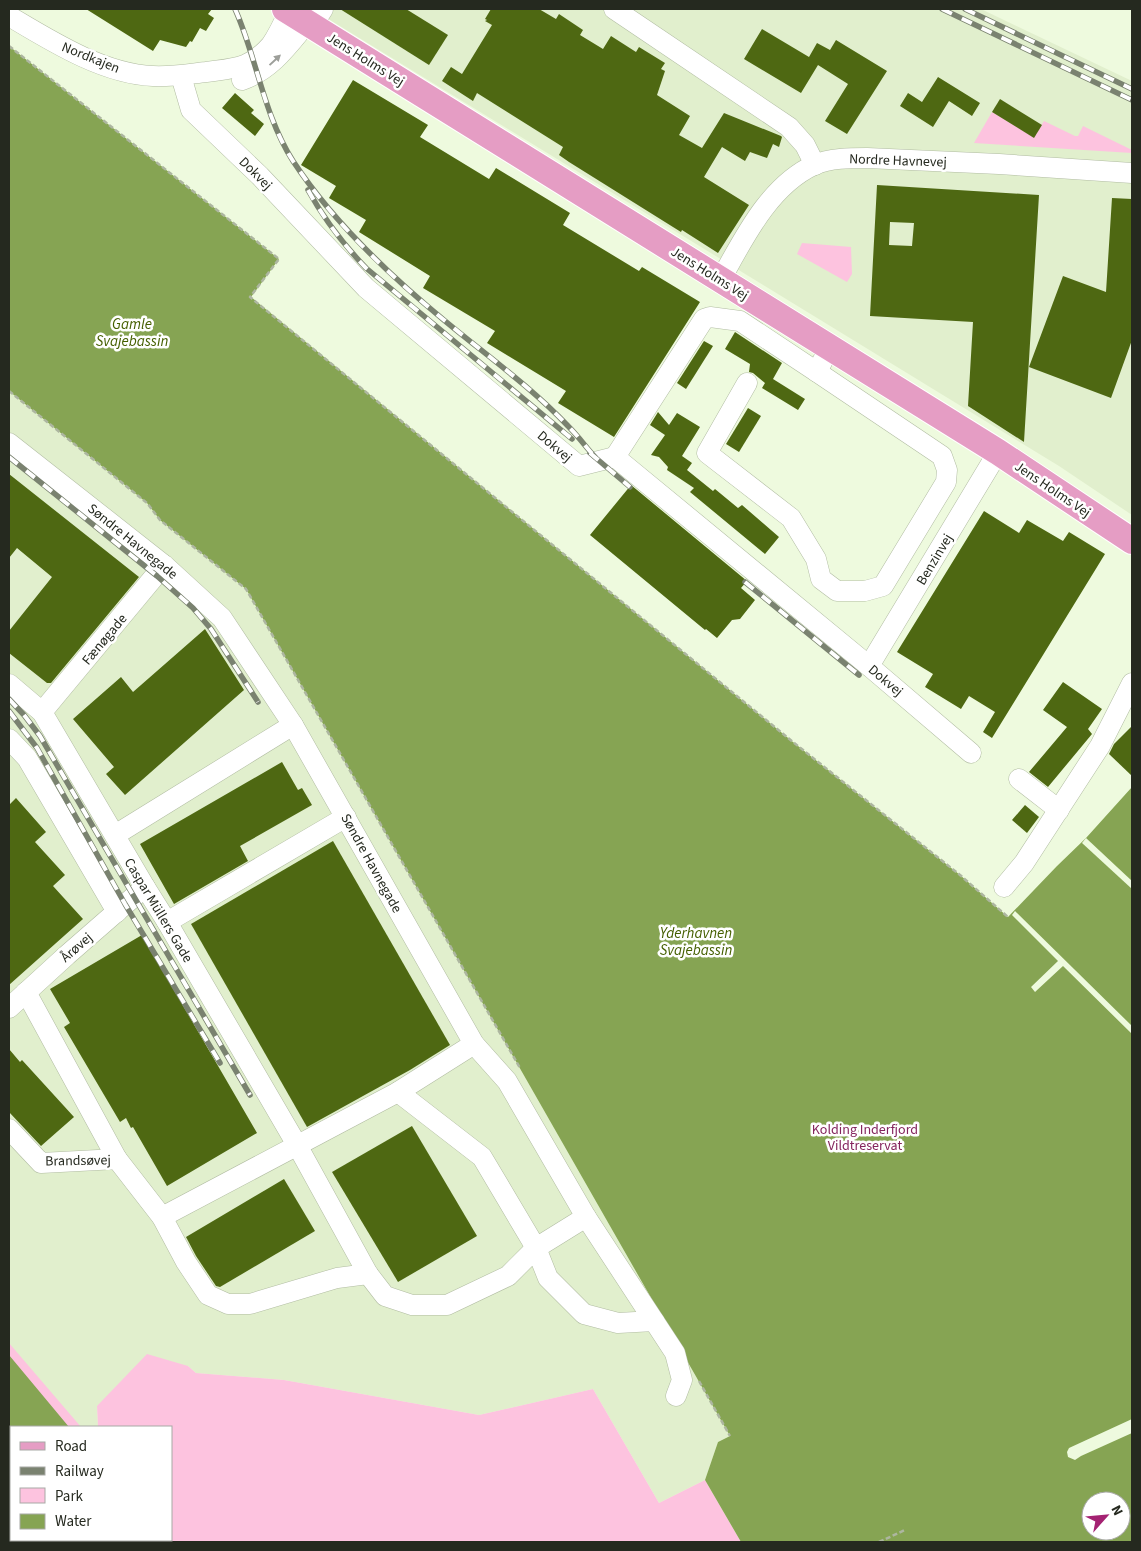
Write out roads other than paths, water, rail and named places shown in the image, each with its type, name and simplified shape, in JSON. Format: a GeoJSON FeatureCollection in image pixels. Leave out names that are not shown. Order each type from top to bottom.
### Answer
{"type":"FeatureCollection","features":[{"type":"Feature","properties":{"kind":"main road","name":"Jens Holms Vej"},"geometry":{"type":"LineString","coordinates":[[303,15],[721,280],[998,452],[1132,541]]}},
{"type":"Feature","properties":{"kind":"street"},"geometry":{"type":"LineString","coordinates":[[614,9],[789,127],[805,145],[815,165]]}},
{"type":"Feature","properties":{"kind":"street","name":"Nordkajen"},"geometry":{"type":"LineString","coordinates":[[9,16],[70,50],[111,68],[151,76],[181,76],[242,67],[253,60],[303,15]]}},
{"type":"Feature","properties":{"kind":"street","name":"Dokvej"},"geometry":{"type":"LineString","coordinates":[[181,76],[191,110],[260,176],[366,288],[579,466],[615,457],[869,666],[971,753]]}},
{"type":"Feature","properties":{"kind":"street","name":"Nordre Havnevej"},"geometry":{"type":"LineString","coordinates":[[721,280],[752,226],[773,198],[792,179],[815,165],[846,158],[867,158],[1000,164],[1132,173]]}},
{"type":"Feature","properties":{"kind":"street"},"geometry":{"type":"LineString","coordinates":[[615,457],[704,319],[710,317],[740,321],[942,456],[947,470],[946,482],[883,586],[865,591],[837,591],[821,580],[816,559],[791,518],[707,453],[747,383]]}},
{"type":"Feature","properties":{"kind":"street"},"geometry":{"type":"LineString","coordinates":[[817,372],[829,347]]}},
{"type":"Feature","properties":{"kind":"street","name":"Søndre Havnegade"},"geometry":{"type":"LineString","coordinates":[[9,442],[164,565],[222,618],[293,725],[474,1044],[507,1080],[586,1217],[675,1353],[682,1380],[676,1396]]}},
{"type":"Feature","properties":{"kind":"street","name":"Benzinvej"},"geometry":{"type":"LineString","coordinates":[[869,666],[998,452]]}},
{"type":"Feature","properties":{"kind":"street","name":"Fænøgade"},"geometry":{"type":"LineString","coordinates":[[42,712],[164,565]]}},
{"type":"Feature","properties":{"kind":"street"},"geometry":{"type":"LineString","coordinates":[[1004,887],[1024,863],[1100,746],[1132,682]]}},
{"type":"Feature","properties":{"kind":"street","name":"Caspar Müllers Gade"},"geometry":{"type":"LineString","coordinates":[[9,684],[42,712],[297,1146],[368,1274],[384,1296],[412,1305],[447,1305],[508,1276],[536,1248],[586,1217]]}},
{"type":"Feature","properties":{"kind":"street"},"geometry":{"type":"LineString","coordinates":[[115,835],[293,725]]}},
{"type":"Feature","properties":{"kind":"street"},"geometry":{"type":"LineString","coordinates":[[9,739],[27,758],[117,912]]}},
{"type":"Feature","properties":{"kind":"street"},"geometry":{"type":"LineString","coordinates":[[1019,779],[1059,810]]}},
{"type":"Feature","properties":{"kind":"street"},"geometry":{"type":"LineString","coordinates":[[167,922],[346,817]]}},
{"type":"Feature","properties":{"kind":"street","name":"Årøvej"},"geometry":{"type":"LineString","coordinates":[[9,1008],[145,888]]}},
{"type":"Feature","properties":{"kind":"street"},"geometry":{"type":"LineString","coordinates":[[26,992],[117,1159]]}},
{"type":"Feature","properties":{"kind":"street"},"geometry":{"type":"LineString","coordinates":[[162,1217],[398,1092],[474,1044]]}},
{"type":"Feature","properties":{"kind":"street"},"geometry":{"type":"LineString","coordinates":[[398,1092],[482,1158],[536,1248],[548,1278],[584,1314],[618,1323],[654,1321]]}},
{"type":"Feature","properties":{"kind":"street","name":"Brandsøvej"},"geometry":{"type":"LineString","coordinates":[[9,1129],[41,1163],[117,1159],[162,1217],[186,1262],[208,1294],[228,1304],[250,1304],[337,1278],[368,1274]]}},
{"type":"Feature","properties":{"kind":"water","name":"Kolding Inderfjord Vildtreservat"},"geometry":{"type":"Polygon","coordinates":[[[9,46],[279,259],[251,297],[793,742],[960,875],[1008,917],[1086,838],[1132,787],[1132,1542],[741,1542],[705,1480],[718,1442],[730,1436],[246,589],[160,520],[147,503],[9,391],[9,46]]]}},
{"type":"Feature","properties":{"kind":"water"},"geometry":{"type":"Polygon","coordinates":[[[9,1355],[68,1426],[10,1426],[10,1541],[165,1542],[9,1542],[9,1355]]]}},
{"type":"Feature","properties":{"kind":"railway"},"geometry":{"type":"LineString","coordinates":[[235,9],[274,124],[293,161],[326,205],[382,266],[538,397],[572,430],[595,457]]}},
{"type":"Feature","properties":{"kind":"railway"},"geometry":{"type":"LineString","coordinates":[[942,9],[1132,100]]}},
{"type":"Feature","properties":{"kind":"railway"},"geometry":{"type":"LineString","coordinates":[[965,9],[1132,89]]}},
{"type":"Feature","properties":{"kind":"railway"},"geometry":{"type":"LineString","coordinates":[[308,190],[334,231],[366,268],[572,439]]}},
{"type":"Feature","properties":{"kind":"railway"},"geometry":{"type":"LineString","coordinates":[[590,453],[630,487]]}},
{"type":"Feature","properties":{"kind":"railway"},"geometry":{"type":"LineString","coordinates":[[9,457],[157,576],[193,608],[211,629],[258,702]]}},
{"type":"Feature","properties":{"kind":"railway"},"geometry":{"type":"LineString","coordinates":[[745,582],[859,675]]}},
{"type":"Feature","properties":{"kind":"railway"},"geometry":{"type":"LineString","coordinates":[[9,699],[40,736],[250,1095]]}},
{"type":"Feature","properties":{"kind":"railway"},"geometry":{"type":"LineString","coordinates":[[9,711],[37,748],[125,904],[220,1063]]}},
{"type":"Feature","properties":{"kind":"water label","name":"Gamle Svajebassin"},"geometry":{"type":"Point","coordinates":[132,332]}},
{"type":"Feature","properties":{"kind":"water label","name":"Yderhavnen Svajebassin"},"geometry":{"type":"Point","coordinates":[696,942]}}]}
